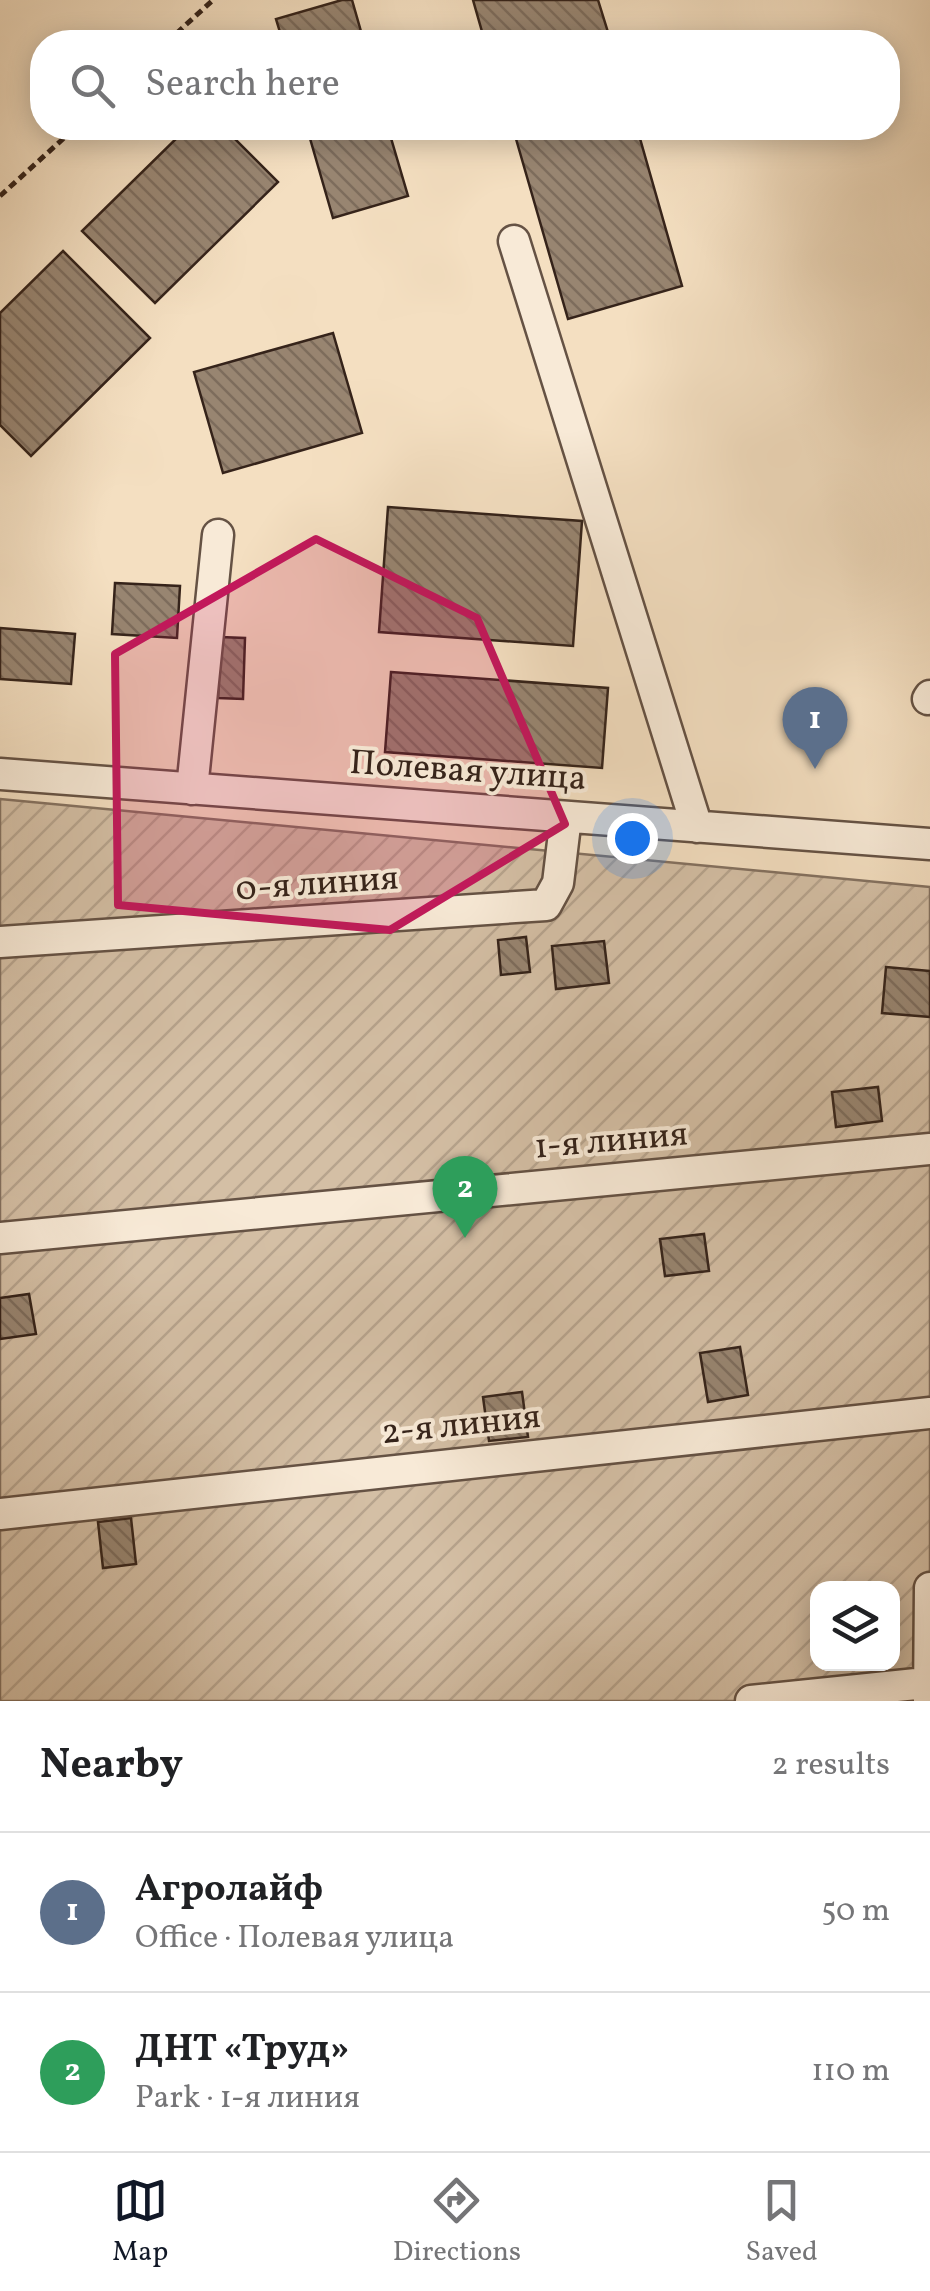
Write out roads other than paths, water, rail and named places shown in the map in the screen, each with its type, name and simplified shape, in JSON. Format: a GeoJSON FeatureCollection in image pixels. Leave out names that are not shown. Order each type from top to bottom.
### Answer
{"type":"FeatureCollection","features":[{"type":"Feature","properties":{"kind":"street"},"geometry":{"type":"LineString","coordinates":[[514,241],[697,827]]}},
{"type":"Feature","properties":{"kind":"street"},"geometry":{"type":"LineString","coordinates":[[192,789],[218,535]]}},
{"type":"Feature","properties":{"kind":"street","name":"Полевая улица"},"geometry":{"type":"LineString","coordinates":[[0,774],[930,844]]}},
{"type":"Feature","properties":{"kind":"street","name":"0-я линия"},"geometry":{"type":"LineString","coordinates":[[0,942],[546,905],[558,883],[566,817]]}},
{"type":"Feature","properties":{"kind":"street","name":"1-я линия"},"geometry":{"type":"LineString","coordinates":[[0,1238],[930,1148]]}},
{"type":"Feature","properties":{"kind":"street","name":"2-я линия"},"geometry":{"type":"LineString","coordinates":[[0,1514],[930,1413]]}},
{"type":"Feature","properties":{"kind":"street"},"geometry":{"type":"LineString","coordinates":[[750,1701],[928,1692],[930,1588]]}},
{"type":"Feature","properties":{"kind":"place","name":"Агролайф"},"geometry":{"type":"Point","coordinates":[815,769]}},
{"type":"Feature","properties":{"kind":"place","name":"ДНТ «Труд»"},"geometry":{"type":"Point","coordinates":[465,1238]}}]}
